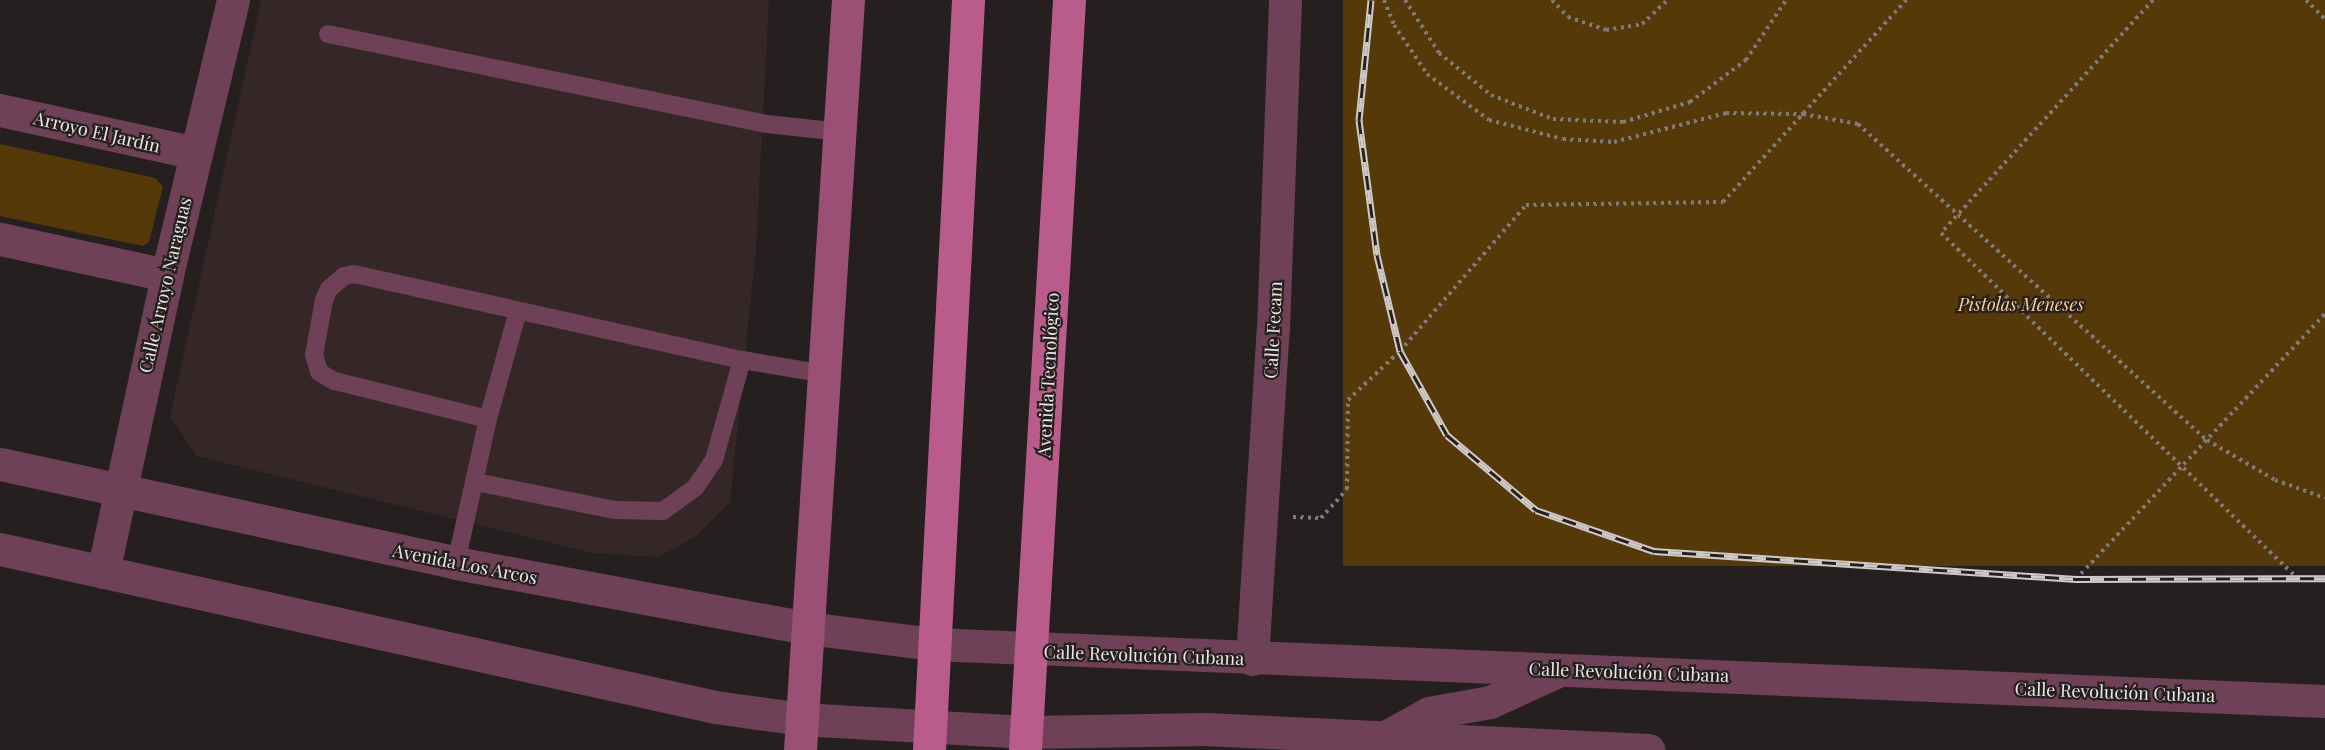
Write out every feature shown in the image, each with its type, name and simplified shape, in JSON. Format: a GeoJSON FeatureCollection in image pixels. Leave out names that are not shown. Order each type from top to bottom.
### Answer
{"type":"FeatureCollection","features":[{"type":"Feature","properties":{"kind":"main road"},"geometry":{"type":"LineString","coordinates":[[801,735],[826,374],[848,0]]}},
{"type":"Feature","properties":{"kind":"main road"},"geometry":{"type":"LineString","coordinates":[[930,739],[968,0]]}},
{"type":"Feature","properties":{"kind":"main road","name":"Avenida Tecnológico"},"geometry":{"type":"LineString","coordinates":[[1026,741],[1070,0]]}},
{"type":"Feature","properties":{"kind":"street","name":"Calle Arroyo Naraguas"},"geometry":{"type":"LineString","coordinates":[[103,572],[166,275],[233,0]]}},
{"type":"Feature","properties":{"kind":"street","name":"Calle Fecam"},"geometry":{"type":"LineString","coordinates":[[1252,659],[1274,329],[1285,0]]}},
{"type":"Feature","properties":{"kind":"street","name":"Arroyo El Jardín"},"geometry":{"type":"LineString","coordinates":[[0,110],[195,153]]}},
{"type":"Feature","properties":{"kind":"street"},"geometry":{"type":"LineString","coordinates":[[0,239],[166,275]]}},
{"type":"Feature","properties":{"kind":"street","name":"Avenida Los Arcos"},"geometry":{"type":"LineString","coordinates":[[0,464],[456,563],[807,628],[934,644]]}},
{"type":"Feature","properties":{"kind":"street"},"geometry":{"type":"LineString","coordinates":[[0,549],[715,707],[801,735],[1026,741],[1384,738],[1649,750]]}},
{"type":"Feature","properties":{"kind":"street","name":"Calle Revolución Cubana"},"geometry":{"type":"LineString","coordinates":[[934,644],[1031,650],[1561,669],[2325,701]]}},
{"type":"Feature","properties":{"kind":"street"},"geometry":{"type":"LineString","coordinates":[[1384,738],[1429,713],[1490,702],[1561,669]]}},
{"type":"Feature","properties":{"kind":"lane"},"geometry":{"type":"LineString","coordinates":[[328,34],[767,124],[841,132]]}},
{"type":"Feature","properties":{"kind":"lane"},"geometry":{"type":"LineString","coordinates":[[489,419],[327,378],[315,364],[314,355],[324,300],[335,281],[354,274],[742,360],[826,374]]}},
{"type":"Feature","properties":{"kind":"lane"},"geometry":{"type":"LineString","coordinates":[[456,563],[477,482],[489,419],[518,311]]}},
{"type":"Feature","properties":{"kind":"lane"},"geometry":{"type":"LineString","coordinates":[[477,482],[615,510],[663,511],[694,488],[714,460],[742,360]]}},
{"type":"Feature","properties":{"kind":"path"},"geometry":{"type":"LineString","coordinates":[[1384,0],[1394,25],[1427,74],[1489,120],[1563,139],[1614,142],[1726,113],[1803,114],[1858,124],[1959,213],[2207,440],[2275,480],[2325,498]]}},
{"type":"Feature","properties":{"kind":"path"},"geometry":{"type":"LineString","coordinates":[[1405,0],[1439,53],[1491,95],[1553,119],[1623,122],[1690,102],[1746,60],[1786,0]]}},
{"type":"Feature","properties":{"kind":"path"},"geometry":{"type":"LineString","coordinates":[[1552,0],[1568,17],[1606,30],[1642,24],[1668,0]]}},
{"type":"Feature","properties":{"kind":"path"},"geometry":{"type":"LineString","coordinates":[[1262,515],[1321,518],[1347,489],[1348,400],[1400,351],[1526,205],[1723,202],[1906,0]]}},
{"type":"Feature","properties":{"kind":"path"},"geometry":{"type":"LineString","coordinates":[[2153,0],[1941,233],[2299,580]]}},
{"type":"Feature","properties":{"kind":"path"},"geometry":{"type":"LineString","coordinates":[[2306,0],[2325,19]]}},
{"type":"Feature","properties":{"kind":"path"},"geometry":{"type":"LineString","coordinates":[[2076,579],[2325,314]]}},
{"type":"Feature","properties":{"kind":"shaded area"},"geometry":{"type":"Polygon","coordinates":[[[261,0],[769,0],[756,249],[730,502],[697,536],[658,557],[592,553],[197,456],[170,417],[261,0]]]}},
{"type":"Feature","properties":{"kind":"green space","name":"Pistolas Meneses"},"geometry":{"type":"Polygon","coordinates":[[[1343,0],[2325,0],[2325,566],[1343,566],[1343,0]]]}},
{"type":"Feature","properties":{"kind":"green space"},"geometry":{"type":"Polygon","coordinates":[[[0,144],[155,178],[163,186],[149,242],[143,246],[0,216],[0,144]]]}},
{"type":"Feature","properties":{"kind":"railway"},"geometry":{"type":"LineString","coordinates":[[1371,0],[1359,120],[1377,255],[1400,351],[1447,435],[1536,510],[1654,551],[2076,579],[2325,578]]}}]}
